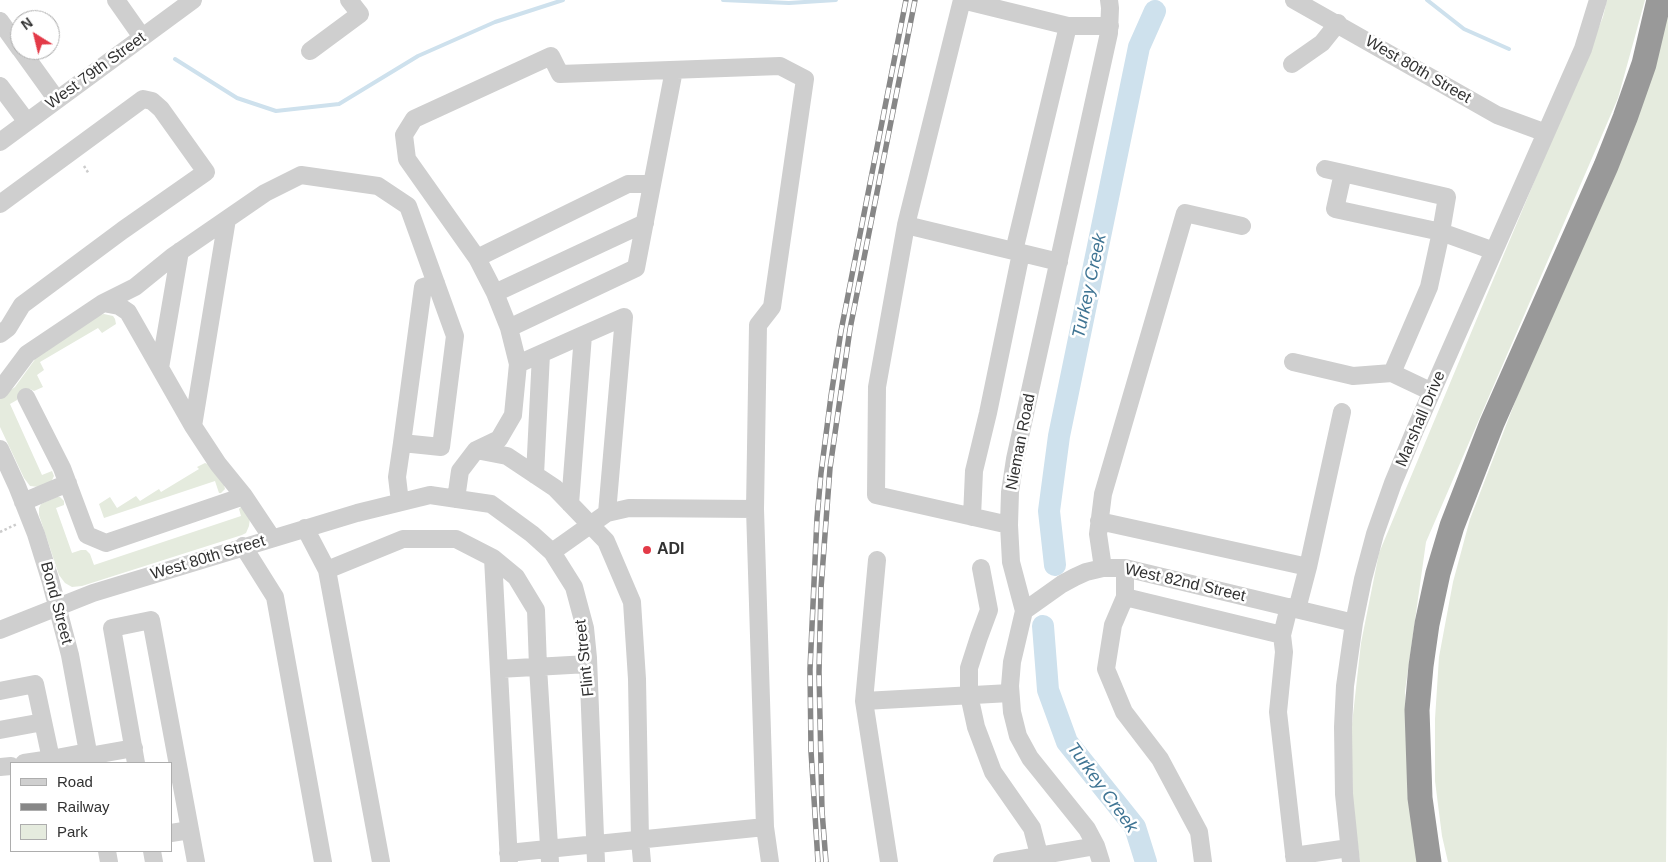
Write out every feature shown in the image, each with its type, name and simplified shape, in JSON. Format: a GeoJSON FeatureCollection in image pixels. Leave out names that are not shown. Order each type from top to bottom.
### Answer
{"type":"FeatureCollection","features":[{"type":"Feature","properties":{"kind":"highway"},"geometry":{"type":"LineString","coordinates":[[1429,862],[1420,798],[1418,710],[1427,624],[1438,573],[1452,526],[1492,423],[1606,166],[1625,118],[1644,64],[1659,0]]}},
{"type":"Feature","properties":{"kind":"street","name":"West 79th Street"},"geometry":{"type":"LineString","coordinates":[[0,142],[193,0]]}},
{"type":"Feature","properties":{"kind":"street"},"geometry":{"type":"LineString","coordinates":[[310,50],[360,14],[349,0]]}},
{"type":"Feature","properties":{"kind":"street"},"geometry":{"type":"LineString","coordinates":[[1009,525],[876,495],[877,387],[906,225],[962,0],[1068,26],[1110,26]]}},
{"type":"Feature","properties":{"kind":"street","name":"Nieman Road"},"geometry":{"type":"LineString","coordinates":[[1098,854],[1087,829],[1044,777],[1018,736],[1012,712],[1010,693],[1012,662],[1024,611],[1011,562],[1009,525],[1010,492],[1016,459],[1109,33],[1109,0]]}},
{"type":"Feature","properties":{"kind":"street","name":"West 80th Street"},"geometry":{"type":"LineString","coordinates":[[1294,0],[1497,114],[1546,133]]}},
{"type":"Feature","properties":{"kind":"street","name":"Marshall Drive"},"geometry":{"type":"LineString","coordinates":[[1350,855],[1344,794],[1343,727],[1345,686],[1354,623],[1375,534],[1393,483],[1432,392],[1583,49],[1598,0]]}},
{"type":"Feature","properties":{"kind":"street"},"geometry":{"type":"LineString","coordinates":[[120,2],[142,37]]}},
{"type":"Feature","properties":{"kind":"street"},"geometry":{"type":"LineString","coordinates":[[0,21],[10,35]]}},
{"type":"Feature","properties":{"kind":"street"},"geometry":{"type":"LineString","coordinates":[[1292,64],[1322,43],[1338,24]]}},
{"type":"Feature","properties":{"kind":"street"},"geometry":{"type":"LineString","coordinates":[[972,517],[974,471],[988,413],[1017,252],[1068,26]]}},
{"type":"Feature","properties":{"kind":"street"},"geometry":{"type":"LineString","coordinates":[[456,499],[460,471],[476,450],[499,439],[513,415],[518,364],[509,328],[478,258],[408,159],[404,135],[414,119],[552,56],[560,74],[780,66],[805,79],[772,307],[758,325],[755,510],[765,828],[770,862]]}},
{"type":"Feature","properties":{"kind":"street"},"geometry":{"type":"LineString","coordinates":[[28,60],[57,100]]}},
{"type":"Feature","properties":{"kind":"street"},"geometry":{"type":"LineString","coordinates":[[509,328],[636,268],[674,70]]}},
{"type":"Feature","properties":{"kind":"street"},"geometry":{"type":"LineString","coordinates":[[0,86],[27,122]]}},
{"type":"Feature","properties":{"kind":"street"},"geometry":{"type":"LineString","coordinates":[[0,204],[143,99],[152,101],[161,109],[206,172],[123,230],[22,305],[8,328],[0,334]]}},
{"type":"Feature","properties":{"kind":"street"},"geometry":{"type":"LineString","coordinates":[[1325,169],[1448,197],[1429,287],[1392,373]]}},
{"type":"Feature","properties":{"kind":"street"},"geometry":{"type":"LineString","coordinates":[[1343,173],[1335,208],[1441,232],[1494,251]]}},
{"type":"Feature","properties":{"kind":"street"},"geometry":{"type":"LineString","coordinates":[[0,390],[27,354],[103,303],[134,287],[180,251],[265,193],[301,174],[378,186],[408,206],[455,336],[441,447],[402,443]]}},
{"type":"Feature","properties":{"kind":"street"},"geometry":{"type":"LineString","coordinates":[[478,258],[628,184],[652,184]]}},
{"type":"Feature","properties":{"kind":"street"},"geometry":{"type":"LineString","coordinates":[[1104,568],[1098,534],[1103,494],[1185,213],[1242,226]]}},
{"type":"Feature","properties":{"kind":"street"},"geometry":{"type":"LineString","coordinates":[[194,426],[227,219]]}},
{"type":"Feature","properties":{"kind":"street"},"geometry":{"type":"LineString","coordinates":[[495,293],[645,223]]}},
{"type":"Feature","properties":{"kind":"street"},"geometry":{"type":"LineString","coordinates":[[906,225],[1059,262]]}},
{"type":"Feature","properties":{"kind":"street"},"geometry":{"type":"LineString","coordinates":[[160,368],[180,251]]}},
{"type":"Feature","properties":{"kind":"street"},"geometry":{"type":"LineString","coordinates":[[400,502],[397,477],[423,287],[436,283]]}},
{"type":"Feature","properties":{"kind":"street"},"geometry":{"type":"LineString","coordinates":[[103,303],[119,306],[128,312],[218,464],[244,496],[272,538]]}},
{"type":"Feature","properties":{"kind":"street"},"geometry":{"type":"LineString","coordinates":[[518,364],[624,317],[607,513]]}},
{"type":"Feature","properties":{"kind":"street"},"geometry":{"type":"LineString","coordinates":[[570,504],[583,335]]}},
{"type":"Feature","properties":{"kind":"street"},"geometry":{"type":"LineString","coordinates":[[534,475],[541,354]]}},
{"type":"Feature","properties":{"kind":"street"},"geometry":{"type":"LineString","coordinates":[[1293,362],[1353,376],[1392,373],[1432,392]]}},
{"type":"Feature","properties":{"kind":"street"},"geometry":{"type":"LineString","coordinates":[[26,397],[68,483],[87,535],[106,543],[244,496]]}},
{"type":"Feature","properties":{"kind":"street"},"geometry":{"type":"LineString","coordinates":[[1342,412],[1308,566],[1282,635],[1284,652],[1278,712],[1294,859],[1350,855]]}},
{"type":"Feature","properties":{"kind":"street","name":"Bond Street"},"geometry":{"type":"LineString","coordinates":[[0,450],[36,534],[58,607],[70,655],[89,757]]}},
{"type":"Feature","properties":{"kind":"street"},"geometry":{"type":"LineString","coordinates":[[476,450],[507,456],[555,488],[606,541],[632,602],[637,679],[642,862]]}},
{"type":"Feature","properties":{"kind":"street"},"geometry":{"type":"LineString","coordinates":[[23,502],[68,483]]}},
{"type":"Feature","properties":{"kind":"street","name":"Flint Street"},"geometry":{"type":"LineString","coordinates":[[419,498],[430,495],[491,504],[532,534],[552,552],[574,588],[585,628],[588,664],[595,853]]}},
{"type":"Feature","properties":{"kind":"street","name":"West 80th Street"},"geometry":{"type":"LineString","coordinates":[[0,630],[93,594],[243,546],[357,513],[419,498]]}},
{"type":"Feature","properties":{"kind":"street"},"geometry":{"type":"LineString","coordinates":[[552,552],[607,513],[629,508],[755,510]]}},
{"type":"Feature","properties":{"kind":"street"},"geometry":{"type":"LineString","coordinates":[[1099,521],[1308,566]]}},
{"type":"Feature","properties":{"kind":"street"},"geometry":{"type":"LineString","coordinates":[[305,528],[327,570],[381,862]]}},
{"type":"Feature","properties":{"kind":"street"},"geometry":{"type":"LineString","coordinates":[[327,570],[403,539],[456,539],[493,558],[516,578],[536,610],[549,855]]}},
{"type":"Feature","properties":{"kind":"street"},"geometry":{"type":"LineString","coordinates":[[243,546],[274,597],[323,862]]}},
{"type":"Feature","properties":{"kind":"street"},"geometry":{"type":"LineString","coordinates":[[493,558],[508,857],[595,853],[640,840],[765,828]]}},
{"type":"Feature","properties":{"kind":"street"},"geometry":{"type":"LineString","coordinates":[[876,560],[864,701],[889,862]]}},
{"type":"Feature","properties":{"kind":"street"},"geometry":{"type":"LineString","coordinates":[[981,568],[989,610],[978,636],[969,668],[969,695],[976,727],[993,772],[1032,828],[1040,859]]}},
{"type":"Feature","properties":{"kind":"street","name":"West 82nd Street"},"geometry":{"type":"LineString","coordinates":[[1024,611],[1062,584],[1086,572],[1104,568],[1125,568],[1354,623]]}},
{"type":"Feature","properties":{"kind":"street"},"geometry":{"type":"LineString","coordinates":[[1125,568],[1125,596],[1113,625],[1106,669],[1124,712],[1160,758],[1199,832],[1203,862]]}},
{"type":"Feature","properties":{"kind":"street"},"geometry":{"type":"LineString","coordinates":[[1125,596],[1282,635]]}},
{"type":"Feature","properties":{"kind":"street"},"geometry":{"type":"LineString","coordinates":[[31,762],[51,759],[135,756],[112,628],[151,620],[196,862]]}},
{"type":"Feature","properties":{"kind":"street"},"geometry":{"type":"LineString","coordinates":[[499,669],[588,664]]}},
{"type":"Feature","properties":{"kind":"street"},"geometry":{"type":"LineString","coordinates":[[0,691],[35,684],[51,759]]}},
{"type":"Feature","properties":{"kind":"street"},"geometry":{"type":"LineString","coordinates":[[864,701],[1010,693]]}},
{"type":"Feature","properties":{"kind":"street"},"geometry":{"type":"LineString","coordinates":[[0,730],[43,722]]}},
{"type":"Feature","properties":{"kind":"street"},"geometry":{"type":"LineString","coordinates":[[172,833],[190,830]]}},
{"type":"Feature","properties":{"kind":"street"},"geometry":{"type":"LineString","coordinates":[[1002,862],[1098,854]]}},
{"type":"Feature","properties":{"kind":"path"},"geometry":{"type":"LineString","coordinates":[[84,166],[89,174]]}},
{"type":"Feature","properties":{"kind":"green space"},"geometry":{"type":"Polygon","coordinates":[[[1607,0],[1645,0],[1618,98],[1426,542],[1405,691],[1408,799],[1420,862],[1360,862],[1353,807],[1351,733],[1361,643],[1379,553],[1603,17],[1607,0]]]}},
{"type":"Feature","properties":{"kind":"green space"},"geometry":{"type":"Polygon","coordinates":[[[1668,4],[1666,862],[1448,862],[1442,836],[1435,781],[1435,719],[1439,657],[1453,582],[1470,519],[1668,4]]]}},
{"type":"Feature","properties":{"kind":"green space"},"geometry":{"type":"Polygon","coordinates":[[[99,315],[113,316],[116,324],[102,333],[98,328],[40,362],[44,370],[37,375],[43,387],[34,391],[30,389],[18,395],[17,400],[10,404],[42,475],[52,471],[54,476],[51,482],[39,487],[30,486],[24,478],[0,427],[0,398],[15,387],[36,358],[99,315]]]}},
{"type":"Feature","properties":{"kind":"green space"},"geometry":{"type":"Polygon","coordinates":[[[205,463],[210,465],[224,485],[225,489],[221,493],[219,493],[215,481],[104,518],[99,504],[110,497],[117,508],[136,496],[140,501],[159,489],[161,492],[199,469],[197,467],[205,463]]]}},
{"type":"Feature","properties":{"kind":"green space"},"geometry":{"type":"Polygon","coordinates":[[[57,497],[64,501],[64,505],[56,508],[72,553],[86,550],[90,554],[94,565],[241,516],[239,509],[241,507],[243,507],[250,518],[249,526],[246,533],[242,535],[82,586],[72,587],[65,583],[59,575],[39,515],[41,504],[57,497]]]}},
{"type":"Feature","properties":{"kind":"waterway"},"geometry":{"type":"LineString","coordinates":[[175,59],[237,98],[276,111],[339,104],[418,56],[495,22],[563,0]]}},
{"type":"Feature","properties":{"kind":"waterway"},"geometry":{"type":"LineString","coordinates":[[723,0],[789,3],[836,0]]}},
{"type":"Feature","properties":{"kind":"waterway"},"geometry":{"type":"LineString","coordinates":[[1427,0],[1464,29],[1509,49]]}},
{"type":"Feature","properties":{"kind":"waterway","name":"Turkey Creek"},"geometry":{"type":"LineString","coordinates":[[1055,565],[1049,511],[1059,436],[1139,47],[1155,11]]}},
{"type":"Feature","properties":{"kind":"waterway","name":"Turkey Creek"},"geometry":{"type":"LineString","coordinates":[[1043,626],[1048,690],[1067,742],[1135,827],[1146,862]]}},
{"type":"Feature","properties":{"kind":"railway"},"geometry":{"type":"LineString","coordinates":[[818,862],[811,751],[810,669],[821,473],[841,331],[906,0]]}},
{"type":"Feature","properties":{"kind":"railway"},"geometry":{"type":"LineString","coordinates":[[826,862],[822,811],[819,672],[821,588],[830,468],[850,329],[915,0]]}},
{"type":"Feature","properties":{"kind":"place","name":"ADI"},"geometry":{"type":"Point","coordinates":[647,550]}}]}
